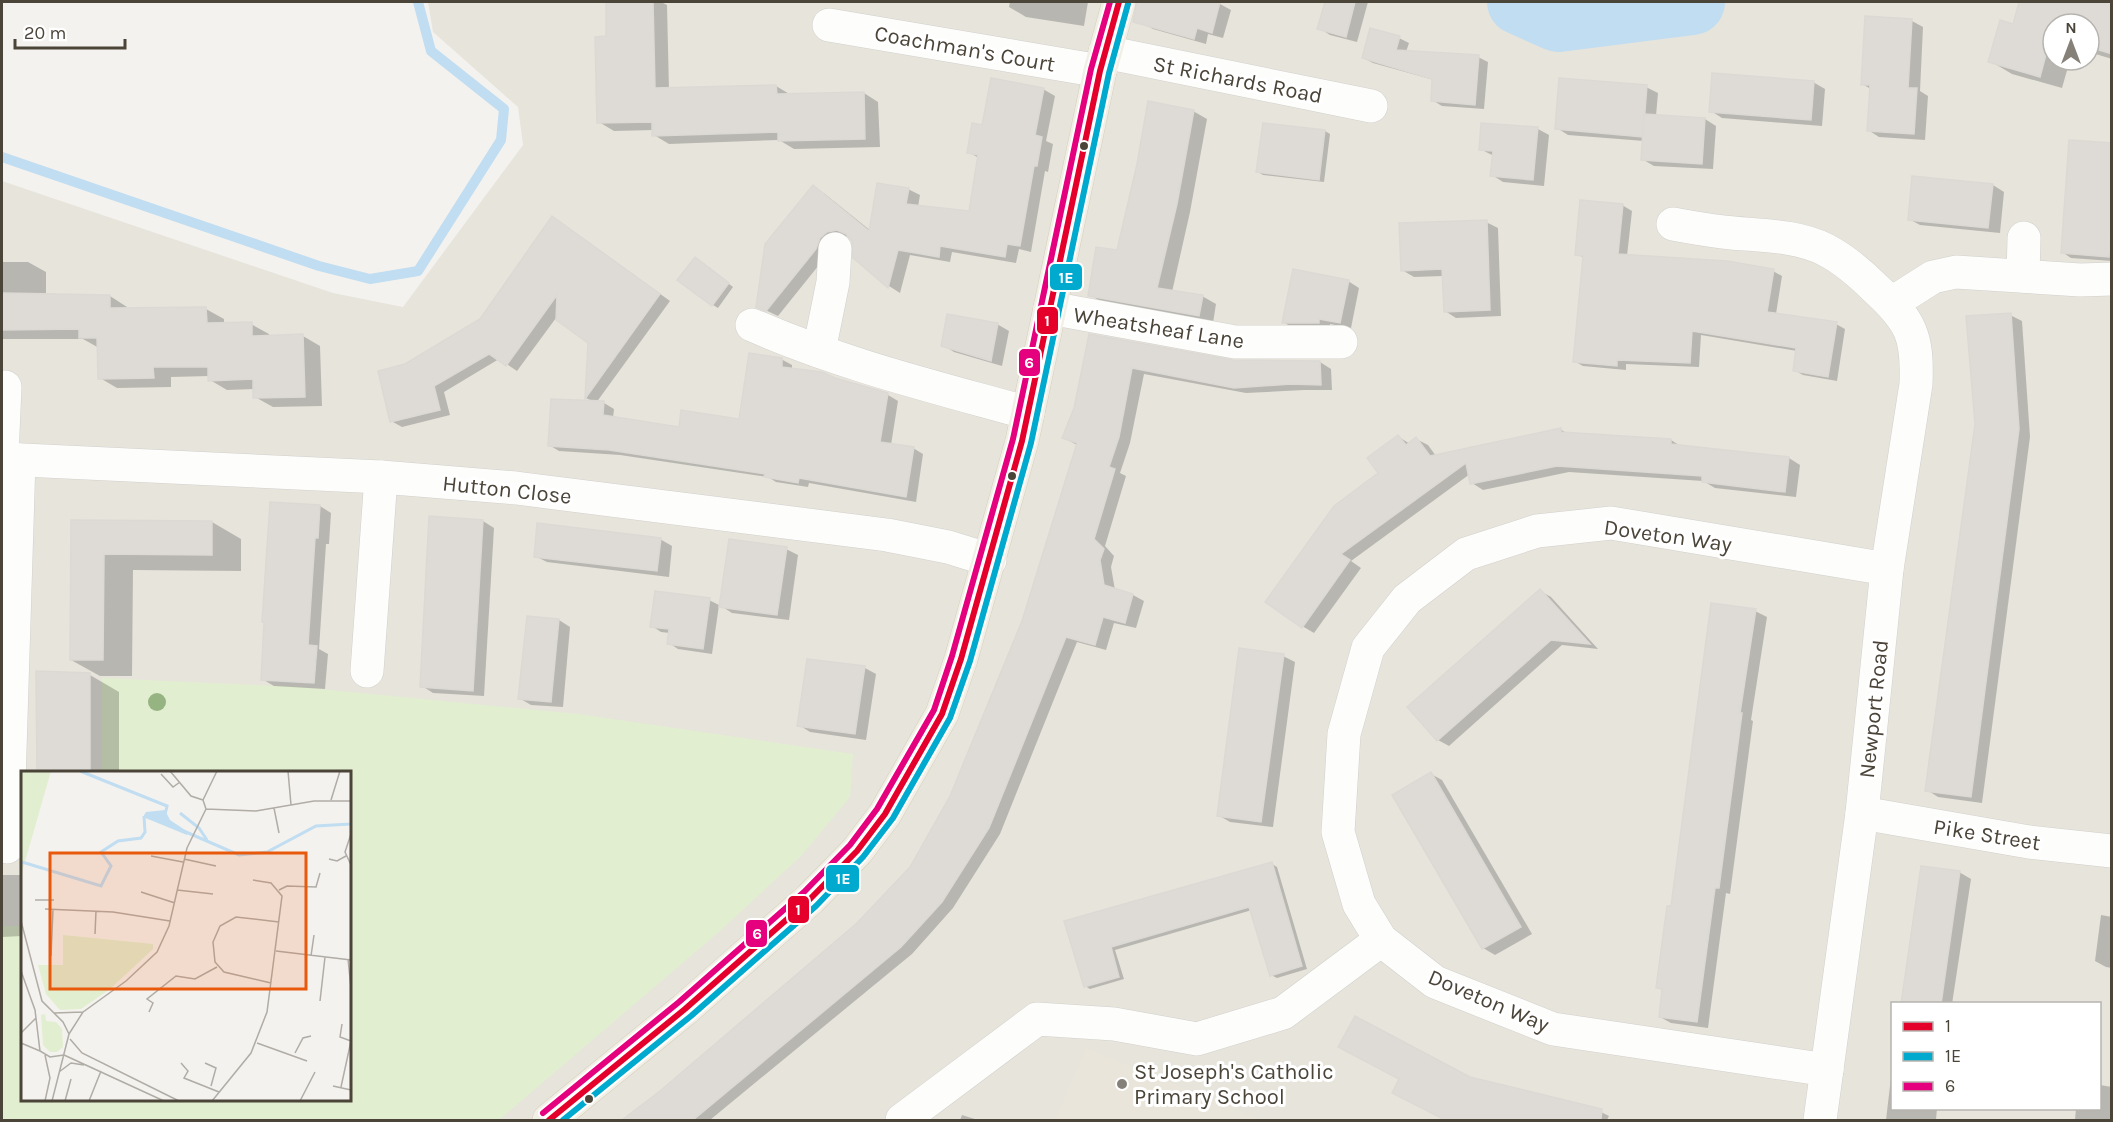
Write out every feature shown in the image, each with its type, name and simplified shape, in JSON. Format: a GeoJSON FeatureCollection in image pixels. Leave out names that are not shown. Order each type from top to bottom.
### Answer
{"type":"FeatureCollection","features":[{"type":"Feature","properties":{"kind":"main road"},"geometry":{"type":"LineString","coordinates":[[549,1120],[685,1009],[810,899],[857,851],[885,814],[942,714],[962,659],[1028,413],[1102,62],[1119,2]]}},
{"type":"Feature","properties":{"kind":"street","name":"Coachman's Court"},"geometry":{"type":"LineString","coordinates":[[829,25],[1102,62]]}},
{"type":"Feature","properties":{"kind":"street","name":"St Richards Road"},"geometry":{"type":"LineString","coordinates":[[1102,62],[1371,106]]}},
{"type":"Feature","properties":{"kind":"street","name":"Newport Road"},"geometry":{"type":"LineString","coordinates":[[1673,224],[1809,243],[1825,249],[1859,272],[1892,303],[1909,324],[1917,357],[1916,384],[1887,569],[1862,813],[1820,1120]]}},
{"type":"Feature","properties":{"kind":"street"},"geometry":{"type":"LineString","coordinates":[[2023,276],[2025,238]]}},
{"type":"Feature","properties":{"kind":"street"},"geometry":{"type":"LineString","coordinates":[[819,351],[830,300],[835,249]]}},
{"type":"Feature","properties":{"kind":"street"},"geometry":{"type":"LineString","coordinates":[[1892,303],[1933,277],[1956,273],[2096,279]]}},
{"type":"Feature","properties":{"kind":"street","name":"Wheatsheaf Lane"},"geometry":{"type":"LineString","coordinates":[[1050,308],[1235,342],[1341,342]]}},
{"type":"Feature","properties":{"kind":"street"},"geometry":{"type":"LineString","coordinates":[[752,325],[854,364],[1028,413]]}},
{"type":"Feature","properties":{"kind":"street"},"geometry":{"type":"LineString","coordinates":[[7,847],[7,458],[11,387]]}},
{"type":"Feature","properties":{"kind":"street","name":"Hutton Close"},"geometry":{"type":"LineString","coordinates":[[7,458],[381,477],[516,488],[887,535],[948,547],[990,560]]}},
{"type":"Feature","properties":{"kind":"street"},"geometry":{"type":"LineString","coordinates":[[367,671],[381,477]]}},
{"type":"Feature","properties":{"kind":"street","name":"Doveton Way"},"geometry":{"type":"LineString","coordinates":[[1827,1070],[1553,1029],[1435,982],[1381,940],[1359,904],[1338,832],[1344,734],[1368,648],[1407,599],[1466,554],[1537,531],[1611,523],[1887,569]]}},
{"type":"Feature","properties":{"kind":"street","name":"Pike Street"},"geometry":{"type":"LineString","coordinates":[[1862,813],[2029,842],[2112,850]]}},
{"type":"Feature","properties":{"kind":"street"},"geometry":{"type":"LineString","coordinates":[[902,1120],[1037,1019],[1114,1024],[1197,1039],[1283,1013],[1381,940]]}},
{"type":"Feature","properties":{"kind":"shaded area"},"geometry":{"type":"Polygon","coordinates":[[[428,2],[2111,2],[2111,1120],[2,1120],[2,181],[333,293],[403,307],[523,145],[518,107],[433,32],[428,2]]]}},
{"type":"Feature","properties":{"kind":"shaded area","name":"St Joseph's Catholic Primary School"},"geometry":{"type":"Polygon","coordinates":[[[1086,1048],[1261,1120],[1055,1120],[1086,1048]]]}},
{"type":"Feature","properties":{"kind":"green space"},"geometry":{"type":"Polygon","coordinates":[[[102,678],[299,687],[578,714],[853,754],[850,797],[802,855],[720,931],[499,1120],[2,1120],[2,926],[21,926],[21,1101],[351,1101],[351,771],[102,771],[102,678]]]}},
{"type":"Feature","properties":{"kind":"building"},"geometry":{"type":"Polygon","coordinates":[[[606,2],[653,2],[655,88],[776,85],[777,94],[864,92],[865,139],[778,141],[778,132],[652,136],[652,122],[597,123],[595,37],[606,36],[606,2]]]}},
{"type":"Feature","properties":{"kind":"building"},"geometry":{"type":"Polygon","coordinates":[[[1137,2],[1220,2],[1212,33],[1197,28],[1194,39],[1133,22],[1137,2]]]}},
{"type":"Feature","properties":{"kind":"building"},"geometry":{"type":"Polygon","coordinates":[[[1325,2],[1355,2],[1346,37],[1317,29],[1325,2]]]}},
{"type":"Feature","properties":{"kind":"building"},"geometry":{"type":"Polygon","coordinates":[[[2019,2],[2112,2],[2112,54],[2101,51],[2101,12],[2041,12],[2040,77],[1988,62],[2000,20],[2013,24],[2019,2]]]}},
{"type":"Feature","properties":{"kind":"building"},"geometry":{"type":"Polygon","coordinates":[[[1865,16],[1912,19],[1908,88],[1917,88],[1914,134],[1867,131],[1870,85],[1861,85],[1865,16]]]}},
{"type":"Feature","properties":{"kind":"building"},"geometry":{"type":"Polygon","coordinates":[[[1370,28],[1400,36],[1396,50],[1479,55],[1475,105],[1431,101],[1432,79],[1362,58],[1370,28]]]}},
{"type":"Feature","properties":{"kind":"building"},"geometry":{"type":"Polygon","coordinates":[[[1712,73],[1814,81],[1811,120],[1709,112],[1712,73]]]}},
{"type":"Feature","properties":{"kind":"building"},"geometry":{"type":"Polygon","coordinates":[[[991,78],[1044,88],[1035,135],[1042,137],[1037,166],[1034,166],[1020,246],[1007,244],[1005,257],[940,246],[939,257],[898,250],[888,288],[853,258],[852,241],[846,234],[837,230],[827,232],[820,238],[816,249],[766,311],[756,307],[765,244],[813,185],[869,231],[877,183],[909,188],[906,204],[969,211],[978,155],[967,153],[972,123],[982,125],[991,78]]]}},
{"type":"Feature","properties":{"kind":"building"},"geometry":{"type":"Polygon","coordinates":[[[1559,78],[1647,85],[1643,137],[1555,129],[1559,78]]]}},
{"type":"Feature","properties":{"kind":"building"},"geometry":{"type":"Polygon","coordinates":[[[1148,101],[1194,110],[1177,204],[1157,288],[1203,295],[1199,316],[1088,296],[1096,247],[1117,250],[1137,164],[1148,101]]]}},
{"type":"Feature","properties":{"kind":"building"},"geometry":{"type":"Polygon","coordinates":[[[1644,114],[1705,118],[1702,164],[1641,160],[1644,114]]]}},
{"type":"Feature","properties":{"kind":"building"},"geometry":{"type":"Polygon","coordinates":[[[1263,123],[1325,130],[1319,180],[1256,172],[1263,123]]]}},
{"type":"Feature","properties":{"kind":"building"},"geometry":{"type":"Polygon","coordinates":[[[1481,123],[1538,127],[1533,180],[1490,176],[1493,151],[1479,150],[1481,123]]]}},
{"type":"Feature","properties":{"kind":"building"},"geometry":{"type":"Polygon","coordinates":[[[2069,140],[2112,143],[2112,216],[2109,257],[2061,253],[2069,140]]]}},
{"type":"Feature","properties":{"kind":"building"},"geometry":{"type":"Polygon","coordinates":[[[1912,176],[1993,184],[1988,228],[1908,220],[1912,176]]]}},
{"type":"Feature","properties":{"kind":"building"},"geometry":{"type":"Polygon","coordinates":[[[1580,200],[1623,204],[1618,254],[1727,261],[1774,269],[1767,312],[1837,322],[1828,377],[1793,371],[1796,348],[1692,331],[1690,363],[1617,360],[1617,366],[1573,362],[1583,256],[1575,255],[1580,200]]]}},
{"type":"Feature","properties":{"kind":"building"},"geometry":{"type":"Polygon","coordinates":[[[552,216],[660,294],[585,399],[588,343],[556,320],[557,295],[506,366],[489,354],[434,386],[440,410],[390,422],[378,371],[405,364],[480,319],[552,216]]]}},
{"type":"Feature","properties":{"kind":"building"},"geometry":{"type":"Polygon","coordinates":[[[1487,220],[1490,310],[1444,312],[1442,269],[1401,271],[1399,223],[1487,220]]]}},
{"type":"Feature","properties":{"kind":"building"},"geometry":{"type":"Polygon","coordinates":[[[695,257],[729,283],[712,306],[677,280],[695,257]]]}},
{"type":"Feature","properties":{"kind":"building"},"geometry":{"type":"Polygon","coordinates":[[[1293,269],[1349,280],[1340,323],[1319,319],[1319,323],[1282,323],[1293,269]]]}},
{"type":"Feature","properties":{"kind":"building"},"geometry":{"type":"Polygon","coordinates":[[[2,293],[110,295],[110,308],[206,307],[207,323],[252,322],[252,336],[303,334],[305,397],[253,398],[253,379],[208,381],[208,367],[153,367],[154,378],[98,379],[97,338],[79,338],[79,329],[2,330],[2,293]]]}},
{"type":"Feature","properties":{"kind":"building"},"geometry":{"type":"Polygon","coordinates":[[[2011,313],[2019,429],[1971,797],[1925,791],[1975,424],[1966,316],[2011,313]]]}},
{"type":"Feature","properties":{"kind":"building"},"geometry":{"type":"Polygon","coordinates":[[[947,314],[998,323],[991,361],[941,346],[947,314]]]}},
{"type":"Feature","properties":{"kind":"building"},"geometry":{"type":"Polygon","coordinates":[[[1089,334],[1232,360],[1320,361],[1321,385],[1291,384],[1234,388],[1132,368],[1119,437],[1109,467],[1115,469],[1094,539],[1104,549],[1100,560],[1104,585],[1133,594],[1125,623],[1103,617],[1095,645],[1066,637],[989,828],[942,902],[901,947],[693,1120],[622,1120],[660,1091],[857,923],[910,867],[950,796],[1022,621],[1077,443],[1062,438],[1074,408],[1089,334]]]}},
{"type":"Feature","properties":{"kind":"building"},"geometry":{"type":"Polygon","coordinates":[[[749,353],[782,358],[782,367],[822,372],[888,393],[880,442],[914,447],[906,497],[799,478],[798,483],[764,477],[765,474],[609,450],[548,446],[551,399],[604,401],[603,415],[679,427],[681,410],[739,419],[749,353]]]}},
{"type":"Feature","properties":{"kind":"building"},"geometry":{"type":"Polygon","coordinates":[[[1561,428],[1561,432],[1671,439],[1671,444],[1789,457],[1785,492],[1702,482],[1702,476],[1557,466],[1470,484],[1466,463],[1341,554],[1350,560],[1302,628],[1265,602],[1334,506],[1378,473],[1367,458],[1398,435],[1406,445],[1416,437],[1430,456],[1561,428]]]}},
{"type":"Feature","properties":{"kind":"building"},"geometry":{"type":"Polygon","coordinates":[[[270,502],[320,505],[318,538],[315,538],[308,645],[317,646],[314,683],[261,680],[264,622],[262,622],[270,502]]]}},
{"type":"Feature","properties":{"kind":"building"},"geometry":{"type":"Polygon","coordinates":[[[429,516],[483,520],[473,691],[420,687],[429,516]]]}},
{"type":"Feature","properties":{"kind":"building"},"geometry":{"type":"Polygon","coordinates":[[[71,520],[212,521],[212,555],[104,554],[103,660],[70,660],[71,520]]]}},
{"type":"Feature","properties":{"kind":"building"},"geometry":{"type":"Polygon","coordinates":[[[537,523],[661,538],[657,571],[534,557],[537,523]]]}},
{"type":"Feature","properties":{"kind":"building"},"geometry":{"type":"Polygon","coordinates":[[[729,539],[787,547],[777,615],[719,607],[729,539]]]}},
{"type":"Feature","properties":{"kind":"building"},"geometry":{"type":"Polygon","coordinates":[[[1540,589],[1590,644],[1551,640],[1437,741],[1407,707],[1540,589]]]}},
{"type":"Feature","properties":{"kind":"building"},"geometry":{"type":"Polygon","coordinates":[[[655,591],[710,598],[703,649],[667,644],[669,629],[650,627],[655,591]]]}},
{"type":"Feature","properties":{"kind":"building"},"geometry":{"type":"Polygon","coordinates":[[[1711,603],[1756,609],[1740,713],[1742,713],[1719,888],[1715,888],[1697,1022],[1659,1017],[1662,989],[1656,988],[1667,906],[1671,906],[1711,603]]]}},
{"type":"Feature","properties":{"kind":"building"},"geometry":{"type":"Polygon","coordinates":[[[527,616],[559,619],[551,702],[518,699],[527,616]]]}},
{"type":"Feature","properties":{"kind":"building"},"geometry":{"type":"Polygon","coordinates":[[[1239,648],[1284,654],[1261,822],[1217,816],[1239,648]]]}},
{"type":"Feature","properties":{"kind":"building"},"geometry":{"type":"Polygon","coordinates":[[[807,659],[865,666],[855,734],[797,726],[807,659]]]}},
{"type":"Feature","properties":{"kind":"building"},"geometry":{"type":"Polygon","coordinates":[[[36,671],[90,673],[90,771],[37,771],[36,671]]]}},
{"type":"Feature","properties":{"kind":"building"},"geometry":{"type":"Polygon","coordinates":[[[1431,772],[1521,927],[1482,949],[1392,795],[1431,772]]]}},
{"type":"Feature","properties":{"kind":"building"},"geometry":{"type":"Polygon","coordinates":[[[1272,862],[1302,966],[1270,976],[1249,907],[1111,947],[1119,977],[1084,987],[1064,921],[1272,862]]]}},
{"type":"Feature","properties":{"kind":"building"},"geometry":{"type":"Polygon","coordinates":[[[1921,866],[1960,871],[1941,1002],[1901,1002],[1921,866]]]}},
{"type":"Feature","properties":{"kind":"building"},"geometry":{"type":"Polygon","coordinates":[[[1355,1016],[1470,1077],[1602,1109],[1601,1120],[1445,1120],[1392,1093],[1399,1079],[1338,1047],[1355,1016]]]}},
{"type":"Feature","properties":{"kind":"waterway"},"geometry":{"type":"LineString","coordinates":[[2,157],[319,266],[370,279],[418,271],[501,140],[504,109],[431,51],[418,2]]}},
{"type":"Feature","properties":{"kind":"waterway"},"geometry":{"type":"LineString","coordinates":[[1520,2],[1558,19],[1692,2]]}},
{"type":"Feature","properties":{"kind":"transit line","name":"6"},"geometry":{"type":"LineString","coordinates":[[543,1113],[679,1002],[804,892],[850,845],[877,809],[934,710],[952,656],[1013,439],[1091,69],[1110,2]]}},
{"type":"Feature","properties":{"kind":"transit line","name":"1"},"geometry":{"type":"LineString","coordinates":[[549,1120],[685,1009],[810,899],[857,851],[885,814],[942,714],[961,659],[1022,441],[1100,71],[1119,2]]}},
{"type":"Feature","properties":{"kind":"transit line","name":"1E"},"geometry":{"type":"LineString","coordinates":[[563,1120],[691,1016],[816,906],[863,857],[893,818],[950,718],[970,661],[1031,443],[1109,73],[1128,4]]}},
{"type":"Feature","properties":{"kind":"place","name":"St Joseph's Catholic Primary School"},"geometry":{"type":"Point","coordinates":[1122,1084]}}]}
